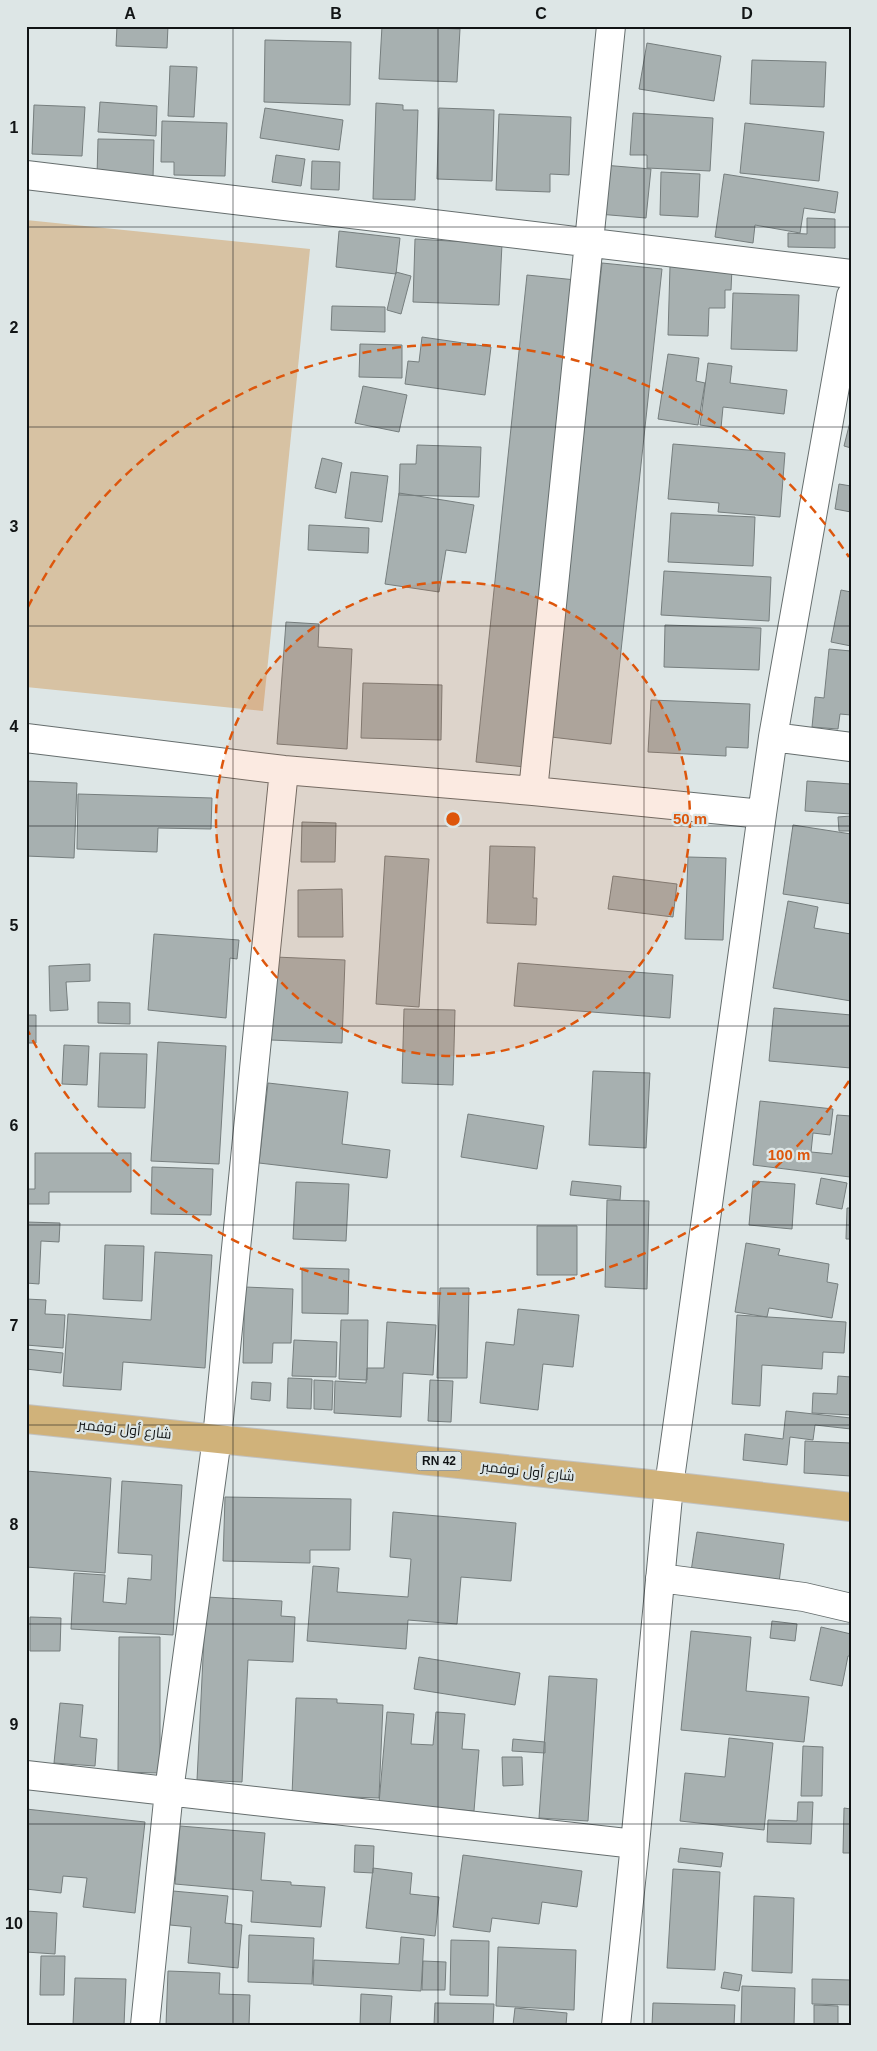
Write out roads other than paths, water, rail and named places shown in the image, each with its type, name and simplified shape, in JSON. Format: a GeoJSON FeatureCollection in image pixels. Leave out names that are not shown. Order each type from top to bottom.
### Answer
{"type":"FeatureCollection","features":[{"type":"Feature","properties":{"kind":"main road","name":"شارع أول نوفمبر"},"geometry":{"type":"LineString","coordinates":[[26,1419],[669,1486],[851,1507]]}},
{"type":"Feature","properties":{"kind":"street"},"geometry":{"type":"LineString","coordinates":[[533,791],[611,26]]}},
{"type":"Feature","properties":{"kind":"street"},"geometry":{"type":"LineString","coordinates":[[26,175],[851,274]]}},
{"type":"Feature","properties":{"kind":"street"},"geometry":{"type":"LineString","coordinates":[[616,2025],[669,1486],[773,737],[851,296]]}},
{"type":"Feature","properties":{"kind":"street"},"geometry":{"type":"LineString","coordinates":[[773,737],[851,748]]}},
{"type":"Feature","properties":{"kind":"street"},"geometry":{"type":"LineString","coordinates":[[26,738],[284,770],[533,791],[762,814]]}},
{"type":"Feature","properties":{"kind":"street"},"geometry":{"type":"LineString","coordinates":[[145,2025],[169,1790],[216,1438],[284,770]]}},
{"type":"Feature","properties":{"kind":"street"},"geometry":{"type":"LineString","coordinates":[[660,1578],[804,1597],[851,1608]]}},
{"type":"Feature","properties":{"kind":"street"},"geometry":{"type":"LineString","coordinates":[[26,1775],[635,1844]]}}]}
